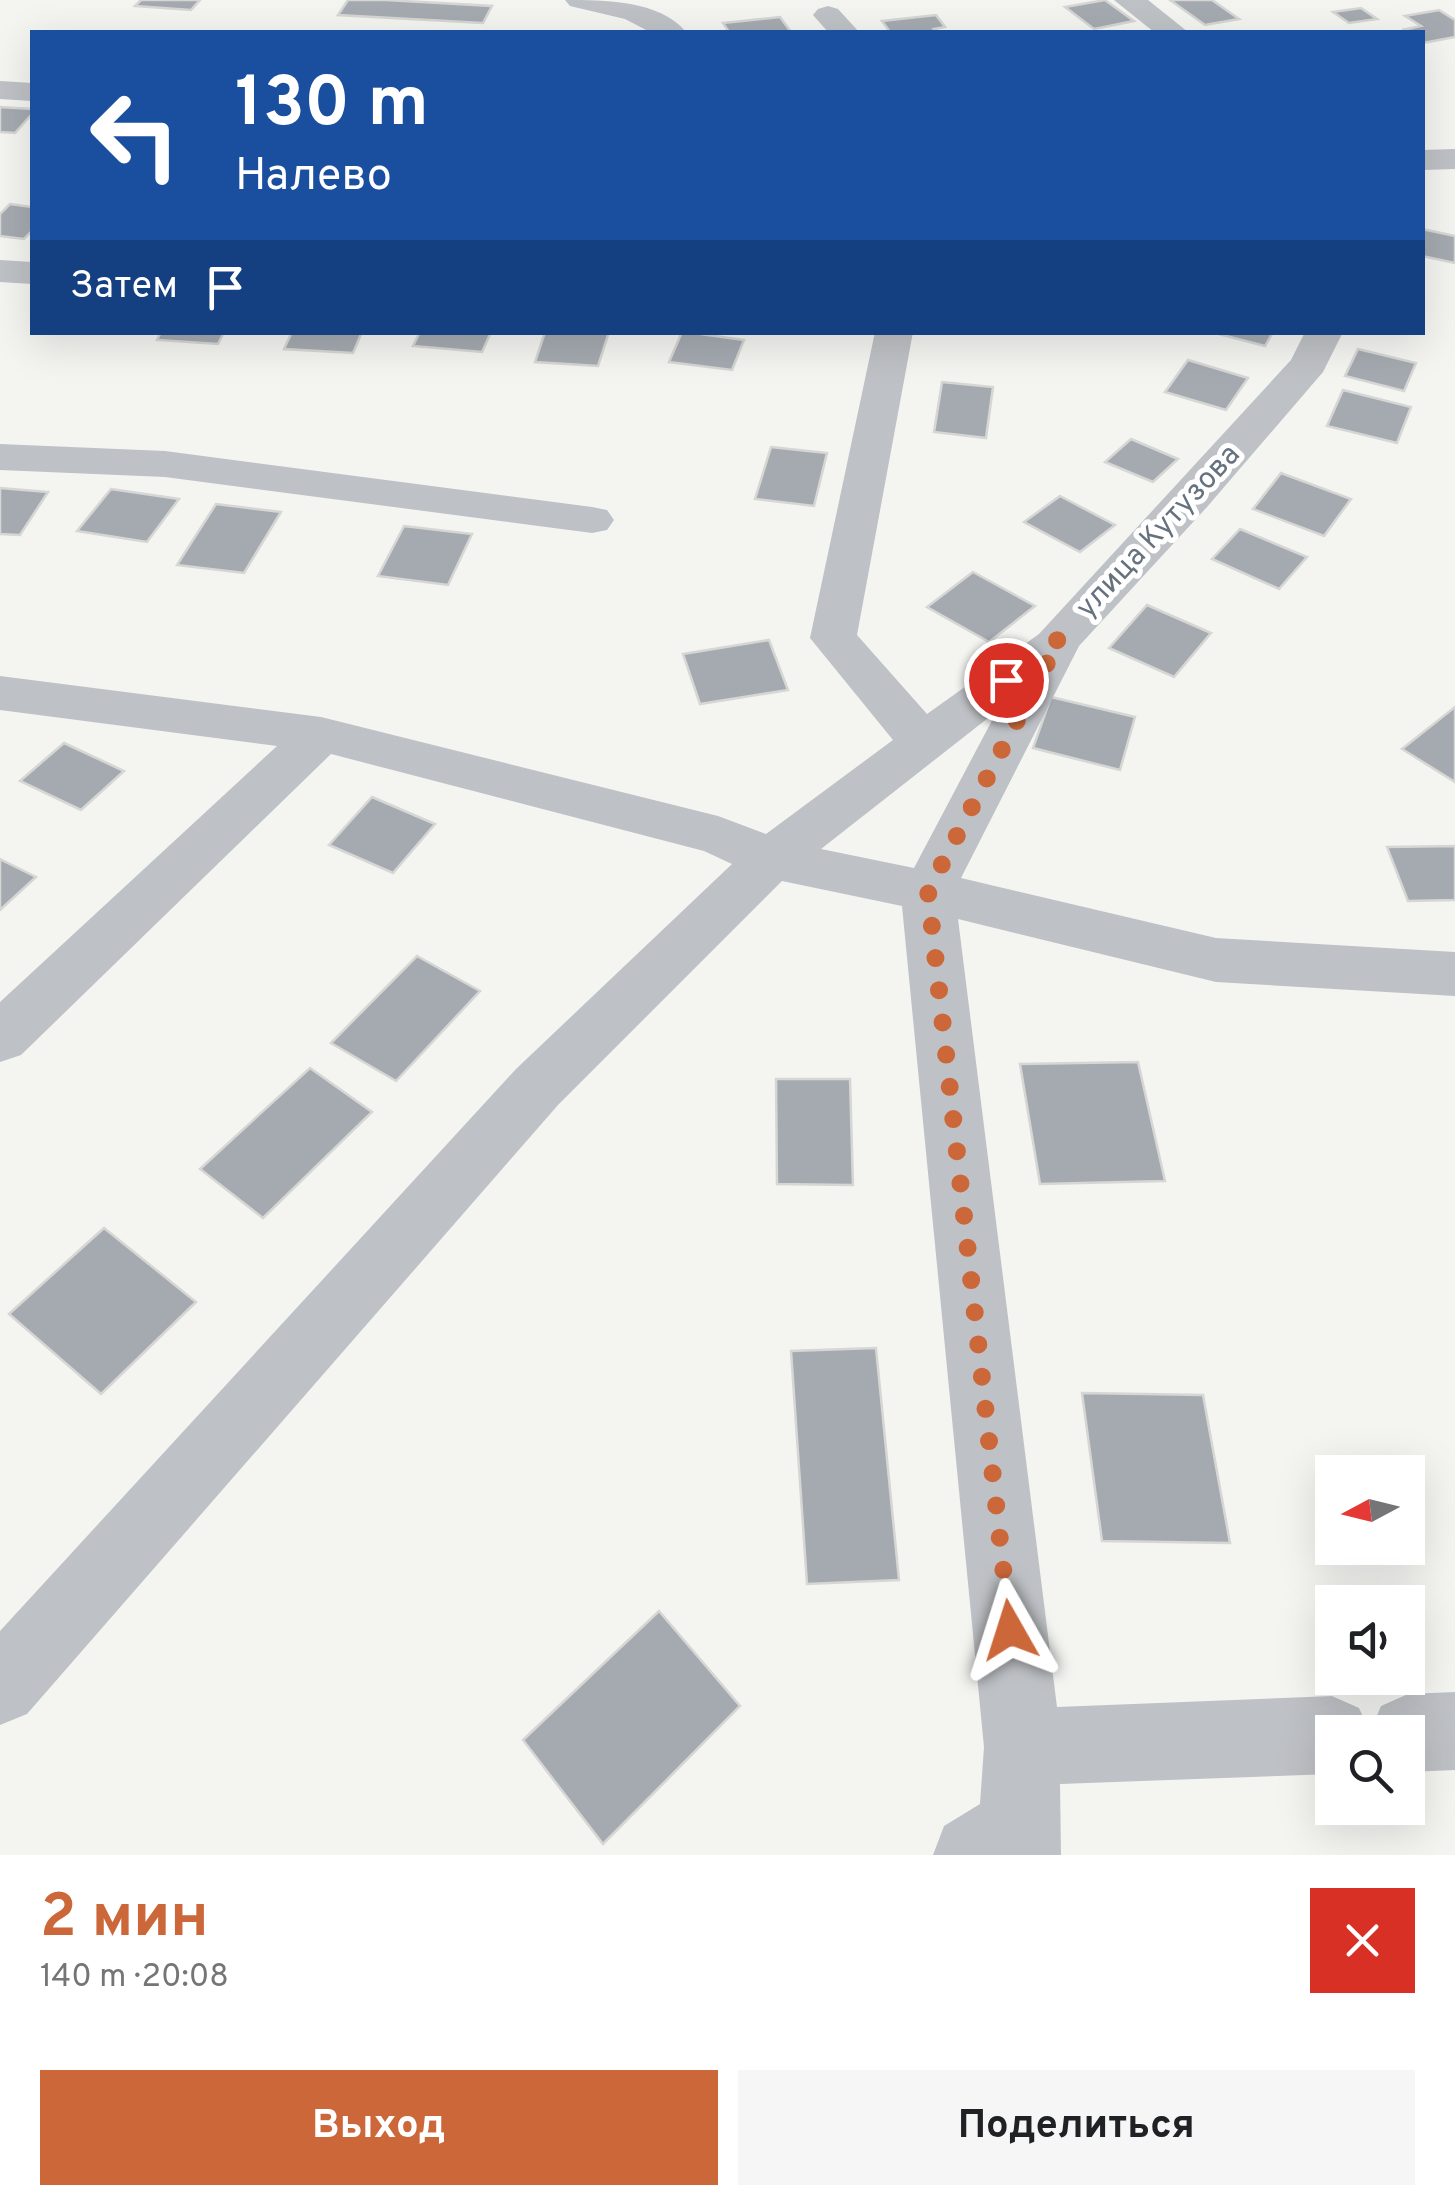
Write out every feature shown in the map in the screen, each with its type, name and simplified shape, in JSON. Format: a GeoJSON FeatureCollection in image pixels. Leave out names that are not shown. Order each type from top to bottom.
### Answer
{"type":"FeatureCollection","features":[{"type":"Feature","properties":{"kind":"street"},"geometry":{"type":"LineString","coordinates":[[580,0],[635,12],[667,30]]}},
{"type":"Feature","properties":{"kind":"street"},"geometry":{"type":"LineString","coordinates":[[1129,0],[1171,30]]}},
{"type":"Feature","properties":{"kind":"street"},"geometry":{"type":"LineString","coordinates":[[0,90],[30,92]]}},
{"type":"Feature","properties":{"kind":"street"},"geometry":{"type":"LineString","coordinates":[[1425,160],[1455,158]]}},
{"type":"Feature","properties":{"kind":"street"},"geometry":{"type":"LineString","coordinates":[[0,270],[30,273]]}},
{"type":"Feature","properties":{"kind":"street"},"geometry":{"type":"LineString","coordinates":[[893,335],[833,638],[923,742]]}},
{"type":"Feature","properties":{"kind":"street","name":"улица Кутузова"},"geometry":{"type":"LineString","coordinates":[[928,891],[1060,638],[1192,498],[1310,364],[1323,335]]}},
{"type":"Feature","properties":{"kind":"street"},"geometry":{"type":"LineString","coordinates":[[0,457],[165,464],[592,520]]}},
{"type":"Feature","properties":{"kind":"street"},"geometry":{"type":"LineString","coordinates":[[0,1687],[537,1087],[770,859],[1060,638]]}},
{"type":"Feature","properties":{"kind":"street"},"geometry":{"type":"LineString","coordinates":[[0,694],[321,734],[718,835],[770,859],[928,891],[1216,960],[1455,974]]}},
{"type":"Feature","properties":{"kind":"street"},"geometry":{"type":"LineString","coordinates":[[0,1038],[321,734]]}},
{"type":"Feature","properties":{"kind":"street"},"geometry":{"type":"LineString","coordinates":[[928,891],[1023,1747],[1004,1845]]}},
{"type":"Feature","properties":{"kind":"street"},"geometry":{"type":"LineString","coordinates":[[1425,1732],[1455,1731]]}},
{"type":"Feature","properties":{"kind":"street"},"geometry":{"type":"LineString","coordinates":[[1023,1747],[1315,1737]]}},
{"type":"Feature","properties":{"kind":"building"},"geometry":{"type":"Polygon","coordinates":[[[141,0],[200,0],[191,10],[135,6],[141,0]]]}},
{"type":"Feature","properties":{"kind":"building"},"geometry":{"type":"Polygon","coordinates":[[[348,0],[492,6],[483,23],[338,15],[348,0]]]}},
{"type":"Feature","properties":{"kind":"building"},"geometry":{"type":"Polygon","coordinates":[[[1105,0],[1134,21],[1094,29],[1065,7],[1105,0]]]}},
{"type":"Feature","properties":{"kind":"building"},"geometry":{"type":"Polygon","coordinates":[[[1170,0],[1212,0],[1239,19],[1205,25],[1170,0]]]}},
{"type":"Feature","properties":{"kind":"building"},"geometry":{"type":"Polygon","coordinates":[[[1361,8],[1377,19],[1349,23],[1333,12],[1361,8]]]}},
{"type":"Feature","properties":{"kind":"building"},"geometry":{"type":"Polygon","coordinates":[[[1439,10],[1455,20],[1455,37],[1425,43],[1425,30],[1402,30],[1421,26],[1405,16],[1439,10]]]}},
{"type":"Feature","properties":{"kind":"building"},"geometry":{"type":"Polygon","coordinates":[[[936,15],[945,27],[889,30],[882,21],[936,15]]]}},
{"type":"Feature","properties":{"kind":"building"},"geometry":{"type":"Polygon","coordinates":[[[780,17],[790,30],[728,30],[723,23],[780,17]]]}},
{"type":"Feature","properties":{"kind":"building"},"geometry":{"type":"Polygon","coordinates":[[[0,107],[30,109],[30,116],[15,133],[0,132],[0,107]]]}},
{"type":"Feature","properties":{"kind":"building"},"geometry":{"type":"Polygon","coordinates":[[[10,204],[30,207],[30,233],[24,239],[0,236],[0,214],[10,204]]]}},
{"type":"Feature","properties":{"kind":"building"},"geometry":{"type":"Polygon","coordinates":[[[1425,230],[1455,236],[1455,263],[1425,257],[1425,230]]]}},
{"type":"Feature","properties":{"kind":"building"},"geometry":{"type":"Polygon","coordinates":[[[160,335],[222,335],[218,344],[157,340],[160,335]]]}},
{"type":"Feature","properties":{"kind":"building"},"geometry":{"type":"Polygon","coordinates":[[[291,335],[361,335],[353,353],[284,349],[291,335]]]}},
{"type":"Feature","properties":{"kind":"building"},"geometry":{"type":"Polygon","coordinates":[[[418,335],[490,335],[482,352],[413,346],[418,335]]]}},
{"type":"Feature","properties":{"kind":"building"},"geometry":{"type":"Polygon","coordinates":[[[544,335],[608,335],[598,366],[535,362],[544,335]]]}},
{"type":"Feature","properties":{"kind":"building"},"geometry":{"type":"Polygon","coordinates":[[[681,335],[744,340],[732,370],[669,362],[681,335]]]}},
{"type":"Feature","properties":{"kind":"building"},"geometry":{"type":"Polygon","coordinates":[[[1223,335],[1271,335],[1265,346],[1223,335]]]}},
{"type":"Feature","properties":{"kind":"building"},"geometry":{"type":"Polygon","coordinates":[[[1358,349],[1416,363],[1404,391],[1345,376],[1358,349]]]}},
{"type":"Feature","properties":{"kind":"building"},"geometry":{"type":"Polygon","coordinates":[[[1188,360],[1248,378],[1226,410],[1165,392],[1188,360]]]}},
{"type":"Feature","properties":{"kind":"building"},"geometry":{"type":"Polygon","coordinates":[[[942,382],[993,387],[986,438],[934,432],[942,382]]]}},
{"type":"Feature","properties":{"kind":"building"},"geometry":{"type":"Polygon","coordinates":[[[1343,390],[1411,407],[1397,443],[1327,426],[1343,390]]]}},
{"type":"Feature","properties":{"kind":"building"},"geometry":{"type":"Polygon","coordinates":[[[1131,439],[1178,459],[1153,482],[1105,462],[1131,439]]]}},
{"type":"Feature","properties":{"kind":"building"},"geometry":{"type":"Polygon","coordinates":[[[771,447],[827,453],[814,506],[755,499],[771,447]]]}},
{"type":"Feature","properties":{"kind":"building"},"geometry":{"type":"Polygon","coordinates":[[[1281,473],[1351,499],[1324,536],[1253,509],[1281,473]]]}},
{"type":"Feature","properties":{"kind":"building"},"geometry":{"type":"Polygon","coordinates":[[[0,488],[48,492],[20,535],[0,534],[0,488]]]}},
{"type":"Feature","properties":{"kind":"building"},"geometry":{"type":"Polygon","coordinates":[[[111,489],[179,499],[147,542],[77,531],[111,489]]]}},
{"type":"Feature","properties":{"kind":"building"},"geometry":{"type":"Polygon","coordinates":[[[1060,496],[1115,525],[1080,552],[1024,522],[1060,496]]]}},
{"type":"Feature","properties":{"kind":"building"},"geometry":{"type":"Polygon","coordinates":[[[216,504],[281,512],[244,573],[177,565],[216,504]]]}},
{"type":"Feature","properties":{"kind":"building"},"geometry":{"type":"Polygon","coordinates":[[[404,526],[472,534],[448,585],[378,576],[404,526]]]}},
{"type":"Feature","properties":{"kind":"building"},"geometry":{"type":"Polygon","coordinates":[[[1240,529],[1307,557],[1279,589],[1212,559],[1240,529]]]}},
{"type":"Feature","properties":{"kind":"building"},"geometry":{"type":"Polygon","coordinates":[[[973,572],[1035,606],[989,642],[927,607],[973,572]]]}},
{"type":"Feature","properties":{"kind":"building"},"geometry":{"type":"Polygon","coordinates":[[[1147,605],[1211,633],[1174,677],[1109,648],[1147,605]]]}},
{"type":"Feature","properties":{"kind":"building"},"geometry":{"type":"Polygon","coordinates":[[[769,640],[788,690],[700,704],[683,654],[769,640]]]}},
{"type":"Feature","properties":{"kind":"building"},"geometry":{"type":"Polygon","coordinates":[[[1051,697],[1135,717],[1120,770],[1033,748],[1051,697]]]}},
{"type":"Feature","properties":{"kind":"building"},"geometry":{"type":"Polygon","coordinates":[[[1455,707],[1455,782],[1402,749],[1455,707]]]}},
{"type":"Feature","properties":{"kind":"building"},"geometry":{"type":"Polygon","coordinates":[[[64,743],[124,771],[81,810],[20,781],[64,743]]]}},
{"type":"Feature","properties":{"kind":"building"},"geometry":{"type":"Polygon","coordinates":[[[372,797],[435,824],[393,873],[329,845],[372,797]]]}},
{"type":"Feature","properties":{"kind":"building"},"geometry":{"type":"Polygon","coordinates":[[[1455,846],[1455,900],[1408,901],[1387,847],[1455,846]]]}},
{"type":"Feature","properties":{"kind":"building"},"geometry":{"type":"Polygon","coordinates":[[[0,859],[36,877],[0,910],[0,859]]]}},
{"type":"Feature","properties":{"kind":"building"},"geometry":{"type":"Polygon","coordinates":[[[417,956],[480,991],[396,1081],[331,1043],[417,956]]]}},
{"type":"Feature","properties":{"kind":"building"},"geometry":{"type":"Polygon","coordinates":[[[1138,1062],[1165,1181],[1040,1184],[1020,1064],[1138,1062]]]}},
{"type":"Feature","properties":{"kind":"building"},"geometry":{"type":"Polygon","coordinates":[[[310,1068],[372,1112],[263,1218],[200,1169],[310,1068]]]}},
{"type":"Feature","properties":{"kind":"building"},"geometry":{"type":"Polygon","coordinates":[[[776,1079],[850,1079],[853,1185],[777,1184],[776,1079]]]}},
{"type":"Feature","properties":{"kind":"building"},"geometry":{"type":"Polygon","coordinates":[[[104,1228],[196,1302],[101,1394],[9,1314],[104,1228]]]}},
{"type":"Feature","properties":{"kind":"building"},"geometry":{"type":"Polygon","coordinates":[[[876,1348],[899,1580],[807,1584],[791,1351],[876,1348]]]}},
{"type":"Feature","properties":{"kind":"building"},"geometry":{"type":"Polygon","coordinates":[[[1082,1393],[1203,1395],[1230,1543],[1102,1541],[1082,1393]]]}},
{"type":"Feature","properties":{"kind":"building"},"geometry":{"type":"Polygon","coordinates":[[[659,1611],[740,1706],[603,1844],[523,1740],[659,1611]]]}},
{"type":"Feature","properties":{"kind":"route"},"geometry":{"type":"LineString","coordinates":[[1006,680],[1060,638],[928,891],[1010,1630]]}}]}
